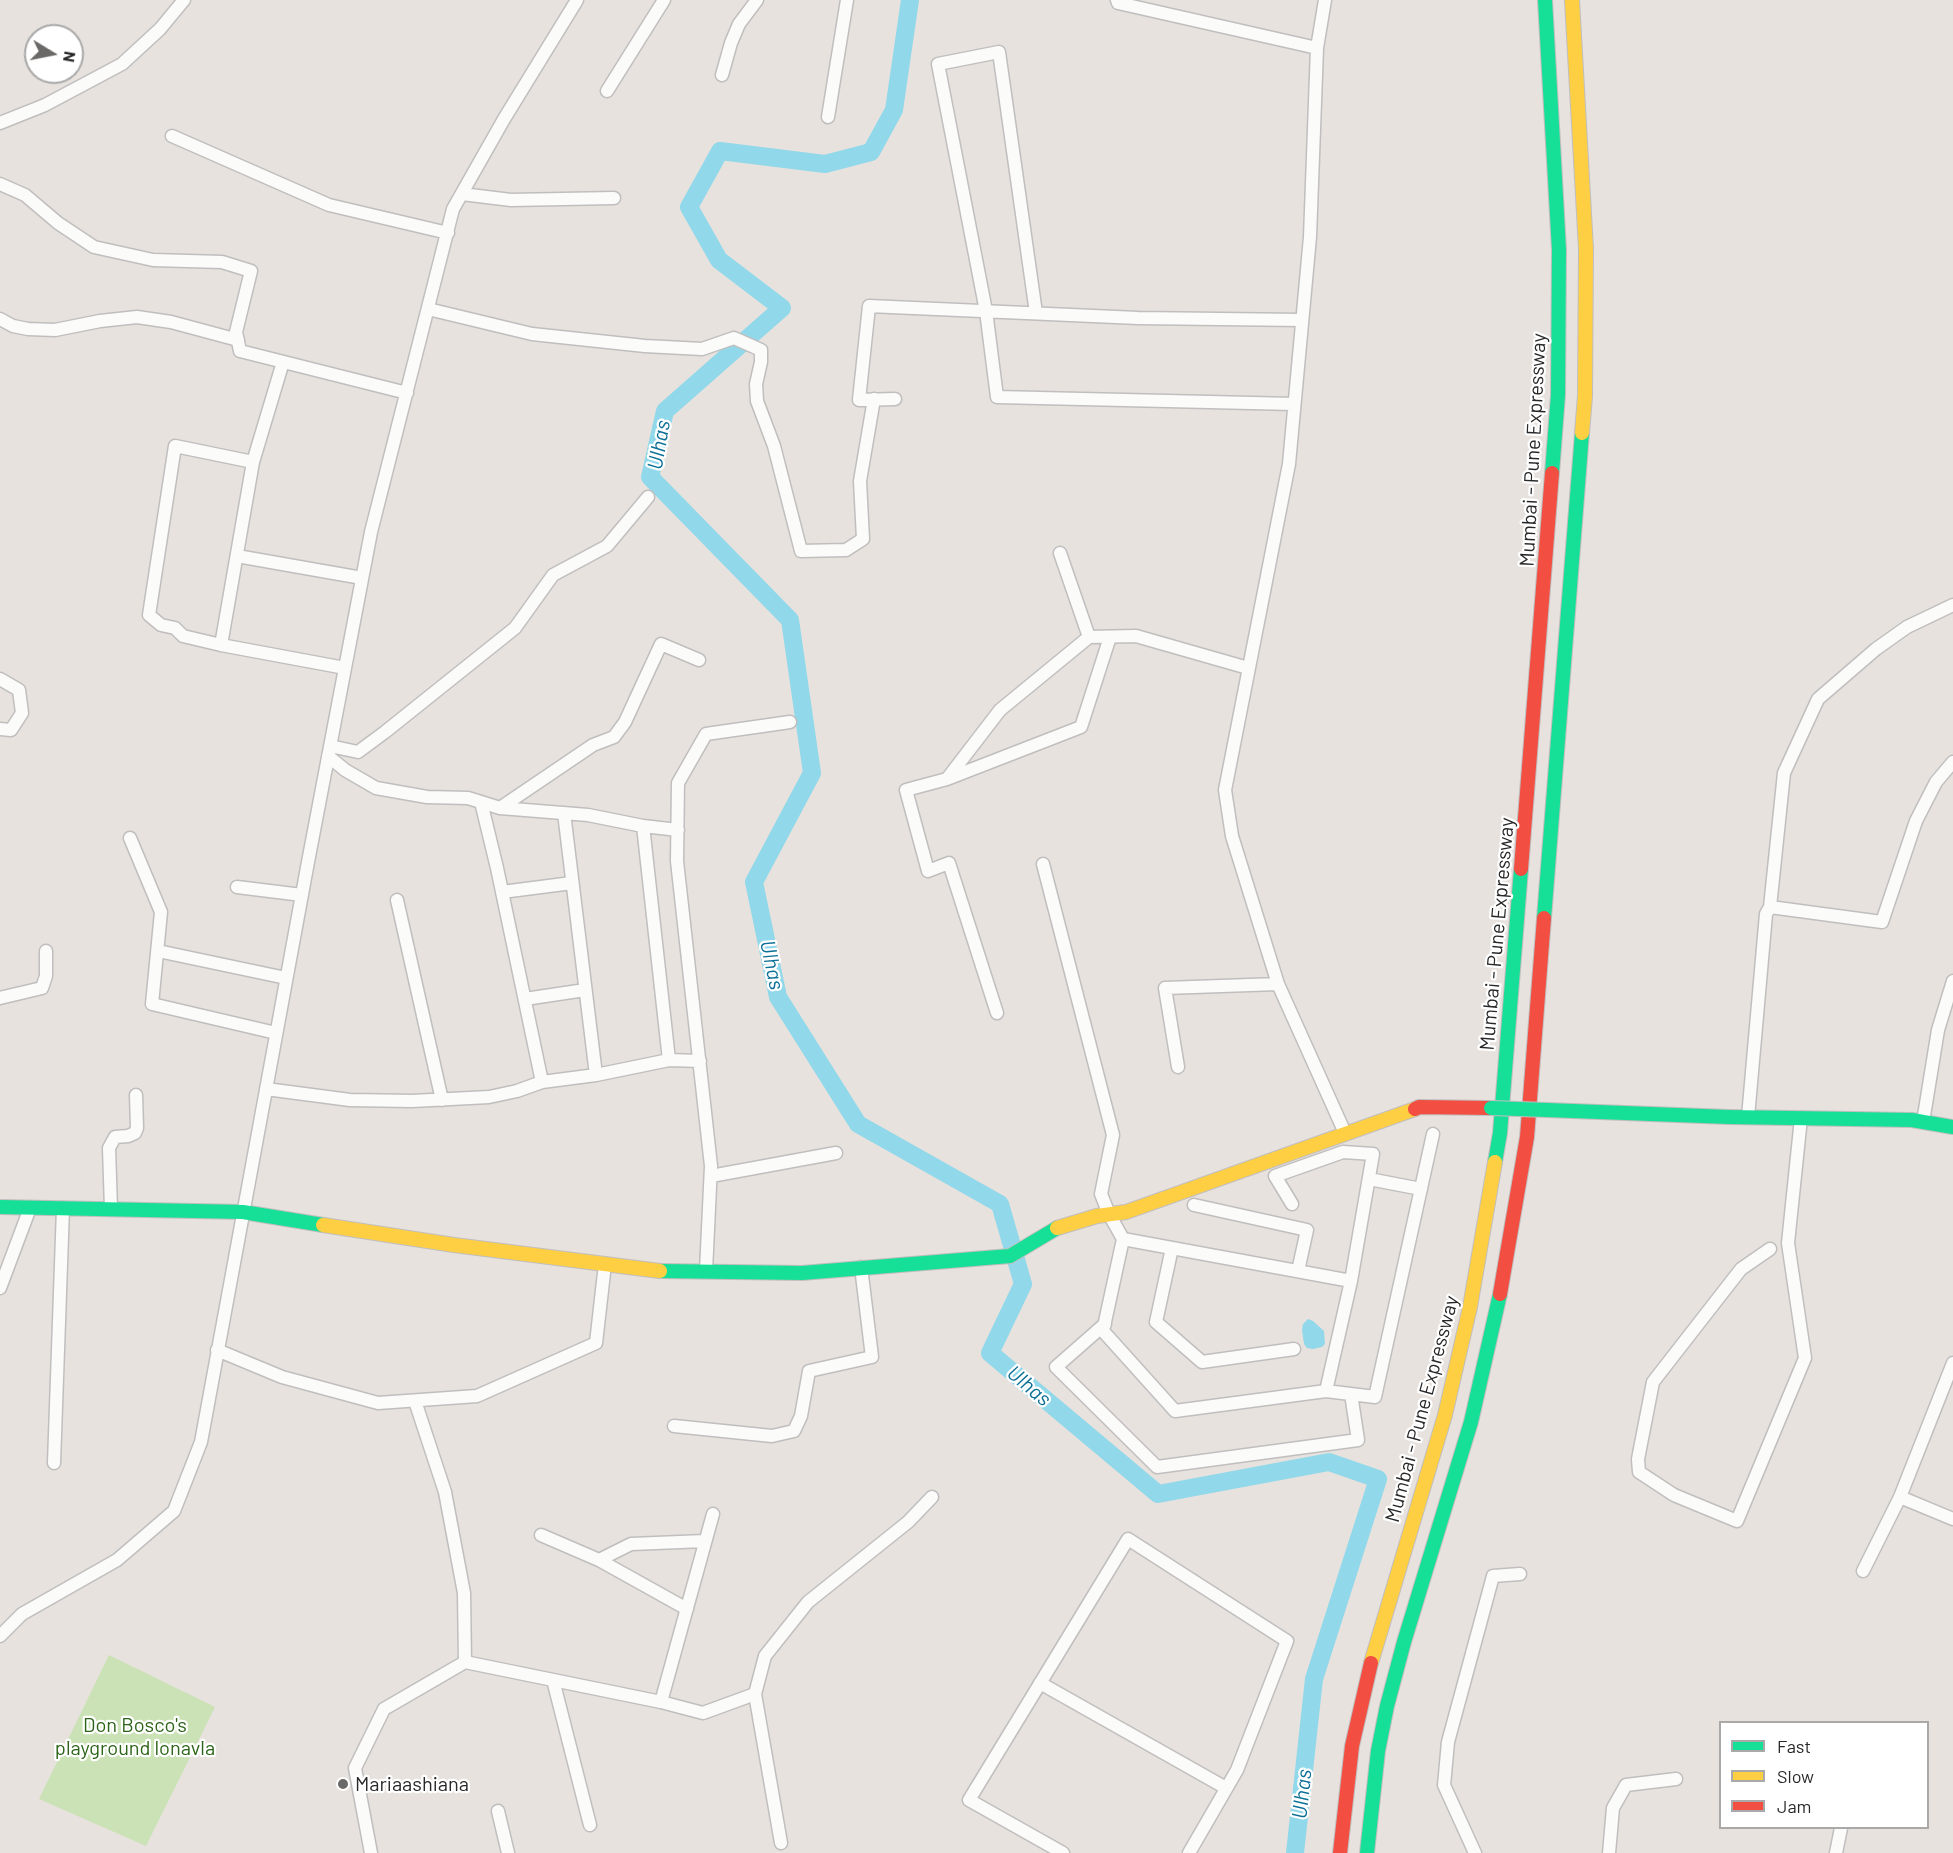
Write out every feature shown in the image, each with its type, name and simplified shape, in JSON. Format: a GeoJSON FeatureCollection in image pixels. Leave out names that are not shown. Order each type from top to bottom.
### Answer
{"type":"FeatureCollection","features":[{"type":"Feature","properties":{"kind":"main road","name":"Mumbai - Pune Expressway"},"geometry":{"type":"LineString","coordinates":[[1340,1853],[1352,1746],[1361,1700],[1378,1635],[1445,1415],[1470,1307],[1500,1133],[1558,395],[1559,250],[1545,0]]}},
{"type":"Feature","properties":{"kind":"main road"},"geometry":{"type":"LineString","coordinates":[[1367,1853],[1378,1750],[1387,1706],[1404,1642],[1471,1422],[1497,1313],[1527,1137],[1585,396],[1586,249],[1572,0]]}},
{"type":"Feature","properties":{"kind":"main road"},"geometry":{"type":"LineString","coordinates":[[0,1207],[243,1212],[454,1245],[657,1271],[802,1273],[1010,1256],[1057,1228],[1109,1214],[1126,1212],[1419,1107],[1923,1122],[1953,1127]]}},
{"type":"Feature","properties":{"kind":"street"},"geometry":{"type":"LineString","coordinates":[[0,123],[45,105],[122,64],[160,28],[184,0]]}},
{"type":"Feature","properties":{"kind":"street"},"geometry":{"type":"LineString","coordinates":[[0,1636],[22,1614],[117,1560],[174,1511],[201,1443],[371,532],[453,209],[504,119],[577,0]]}},
{"type":"Feature","properties":{"kind":"street"},"geometry":{"type":"LineString","coordinates":[[607,91],[664,0]]}},
{"type":"Feature","properties":{"kind":"street"},"geometry":{"type":"LineString","coordinates":[[722,75],[730,43],[739,24],[758,0]]}},
{"type":"Feature","properties":{"kind":"street"},"geometry":{"type":"LineString","coordinates":[[828,117],[848,0]]}},
{"type":"Feature","properties":{"kind":"street"},"geometry":{"type":"LineString","coordinates":[[1117,0],[1118,3],[1317,48]]}},
{"type":"Feature","properties":{"kind":"street"},"geometry":{"type":"LineString","coordinates":[[1325,0],[1317,48],[1310,237],[1288,464],[1225,790],[1232,836],[1278,984],[1345,1133]]}},
{"type":"Feature","properties":{"kind":"street"},"geometry":{"type":"LineString","coordinates":[[1036,313],[999,52],[938,64],[986,311],[997,397],[1294,404]]}},
{"type":"Feature","properties":{"kind":"street"},"geometry":{"type":"LineString","coordinates":[[172,136],[264,174],[328,205],[448,233]]}},
{"type":"Feature","properties":{"kind":"street"},"geometry":{"type":"LineString","coordinates":[[0,184],[25,195],[58,223],[94,247],[153,260],[222,262],[251,271],[236,332],[240,351],[406,393]]}},
{"type":"Feature","properties":{"kind":"street"},"geometry":{"type":"LineString","coordinates":[[462,194],[511,200],[614,198]]}},
{"type":"Feature","properties":{"kind":"street"},"geometry":{"type":"LineString","coordinates":[[895,399],[860,400],[869,306],[1138,318],[1302,320]]}},
{"type":"Feature","properties":{"kind":"street"},"geometry":{"type":"LineString","coordinates":[[428,309],[532,334],[645,346],[702,349],[734,338],[761,350],[756,384],[757,401],[774,446],[801,551],[846,550],[863,539],[860,482],[874,399]]}},
{"type":"Feature","properties":{"kind":"street"},"geometry":{"type":"LineString","coordinates":[[0,319],[14,326],[28,329],[55,330],[100,321],[137,317],[171,322],[238,340]]}},
{"type":"Feature","properties":{"kind":"street"},"geometry":{"type":"LineString","coordinates":[[221,645],[253,462],[283,362]]}},
{"type":"Feature","properties":{"kind":"street"},"geometry":{"type":"LineString","coordinates":[[253,462],[175,446],[149,615],[161,625],[175,628],[183,636],[345,668]]}},
{"type":"Feature","properties":{"kind":"street"},"geometry":{"type":"LineString","coordinates":[[329,751],[358,752],[385,732],[515,628],[553,575],[607,546],[648,497]]}},
{"type":"Feature","properties":{"kind":"street"},"geometry":{"type":"LineString","coordinates":[[1060,553],[1089,637]]}},
{"type":"Feature","properties":{"kind":"street"},"geometry":{"type":"LineString","coordinates":[[237,556],[362,578]]}},
{"type":"Feature","properties":{"kind":"street"},"geometry":{"type":"LineString","coordinates":[[1748,1117],[1766,914],[1770,907],[1784,773],[1818,699],[1876,649],[1907,627],[1953,605]]}},
{"type":"Feature","properties":{"kind":"street"},"geometry":{"type":"LineString","coordinates":[[947,779],[1000,710],[1089,637],[1136,636],[1248,668]]}},
{"type":"Feature","properties":{"kind":"street"},"geometry":{"type":"LineString","coordinates":[[997,1013],[949,863],[928,871],[906,790],[947,779],[1081,728],[1110,637]]}},
{"type":"Feature","properties":{"kind":"street"},"geometry":{"type":"LineString","coordinates":[[500,808],[593,745],[614,737],[625,722],[661,644],[699,660]]}},
{"type":"Feature","properties":{"kind":"street"},"geometry":{"type":"LineString","coordinates":[[0,679],[19,690],[22,713],[11,730],[0,729]]}},
{"type":"Feature","properties":{"kind":"street"},"geometry":{"type":"LineString","coordinates":[[706,1271],[711,1176],[677,861],[678,783],[706,734],[790,722]]}},
{"type":"Feature","properties":{"kind":"street"},"geometry":{"type":"LineString","coordinates":[[329,751],[345,770],[376,788],[427,797],[468,798],[500,808],[588,815],[642,826],[678,830]]}},
{"type":"Feature","properties":{"kind":"street"},"geometry":{"type":"LineString","coordinates":[[1770,907],[1882,922],[1916,821],[1936,782],[1953,762]]}},
{"type":"Feature","properties":{"kind":"street"},"geometry":{"type":"LineString","coordinates":[[480,802],[502,892],[542,1082]]}},
{"type":"Feature","properties":{"kind":"street"},"geometry":{"type":"LineString","coordinates":[[564,813],[596,1075]]}},
{"type":"Feature","properties":{"kind":"street"},"geometry":{"type":"LineString","coordinates":[[642,826],[669,1060]]}},
{"type":"Feature","properties":{"kind":"street"},"geometry":{"type":"LineString","coordinates":[[130,838],[161,912],[152,1005],[276,1033]]}},
{"type":"Feature","properties":{"kind":"street"},"geometry":{"type":"LineString","coordinates":[[1043,864],[1113,1135],[1101,1194],[1123,1239],[1103,1331],[1175,1411],[1326,1391],[1375,1397],[1433,1134]]}},
{"type":"Feature","properties":{"kind":"street"},"geometry":{"type":"LineString","coordinates":[[502,892],[572,884]]}},
{"type":"Feature","properties":{"kind":"street"},"geometry":{"type":"LineString","coordinates":[[237,887],[302,895]]}},
{"type":"Feature","properties":{"kind":"street"},"geometry":{"type":"LineString","coordinates":[[397,900],[442,1100]]}},
{"type":"Feature","properties":{"kind":"street"},"geometry":{"type":"LineString","coordinates":[[0,998],[42,988],[46,976],[46,951]]}},
{"type":"Feature","properties":{"kind":"street"},"geometry":{"type":"LineString","coordinates":[[158,951],[286,978]]}},
{"type":"Feature","properties":{"kind":"street"},"geometry":{"type":"LineString","coordinates":[[1923,1122],[1938,1030],[1953,981]]}},
{"type":"Feature","properties":{"kind":"street"},"geometry":{"type":"LineString","coordinates":[[1178,1067],[1165,988],[1278,984]]}},
{"type":"Feature","properties":{"kind":"street"},"geometry":{"type":"LineString","coordinates":[[525,999],[585,990]]}},
{"type":"Feature","properties":{"kind":"street"},"geometry":{"type":"LineString","coordinates":[[266,1089],[350,1100],[442,1100],[489,1097],[517,1092],[542,1082],[596,1075],[669,1060],[700,1061]]}},
{"type":"Feature","properties":{"kind":"street"},"geometry":{"type":"LineString","coordinates":[[111,1209],[110,1148],[115,1137],[135,1133],[137,1128],[136,1095]]}},
{"type":"Feature","properties":{"kind":"street"},"geometry":{"type":"LineString","coordinates":[[1770,1249],[1741,1269],[1653,1382],[1638,1460],[1639,1472],[1674,1495],[1737,1521],[1805,1358],[1788,1243],[1801,1118]]}},
{"type":"Feature","properties":{"kind":"street"},"geometry":{"type":"LineString","coordinates":[[1292,1204],[1275,1176],[1343,1152],[1373,1154],[1351,1281],[1326,1391]]}},
{"type":"Feature","properties":{"kind":"street"},"geometry":{"type":"LineString","coordinates":[[711,1176],[836,1153]]}},
{"type":"Feature","properties":{"kind":"street"},"geometry":{"type":"LineString","coordinates":[[1369,1179],[1421,1189]]}},
{"type":"Feature","properties":{"kind":"street"},"geometry":{"type":"LineString","coordinates":[[1194,1205],[1307,1230],[1298,1271]]}},
{"type":"Feature","properties":{"kind":"street"},"geometry":{"type":"LineString","coordinates":[[0,1288],[30,1208]]}},
{"type":"Feature","properties":{"kind":"street"},"geometry":{"type":"LineString","coordinates":[[54,1463],[63,1208]]}},
{"type":"Feature","properties":{"kind":"street"},"geometry":{"type":"LineString","coordinates":[[1123,1239],[1351,1281]]}},
{"type":"Feature","properties":{"kind":"street"},"geometry":{"type":"LineString","coordinates":[[1172,1248],[1156,1322],[1202,1362],[1294,1349]]}},
{"type":"Feature","properties":{"kind":"street"},"geometry":{"type":"LineString","coordinates":[[218,1350],[282,1377],[378,1403],[477,1396],[596,1343],[605,1264]]}},
{"type":"Feature","properties":{"kind":"street"},"geometry":{"type":"LineString","coordinates":[[674,1426],[772,1436],[794,1431],[801,1416],[809,1371],[872,1357],[861,1268]]}},
{"type":"Feature","properties":{"kind":"street"},"geometry":{"type":"LineString","coordinates":[[1105,1324],[1056,1368],[1157,1467],[1358,1440],[1351,1394]]}},
{"type":"Feature","properties":{"kind":"street"},"geometry":{"type":"LineString","coordinates":[[1863,1571],[1900,1497],[1953,1363]]}},
{"type":"Feature","properties":{"kind":"street"},"geometry":{"type":"LineString","coordinates":[[415,1401],[445,1492],[464,1593],[465,1662]]}},
{"type":"Feature","properties":{"kind":"street"},"geometry":{"type":"LineString","coordinates":[[781,1843],[755,1695],[765,1656],[808,1602],[908,1522],[932,1497]]}},
{"type":"Feature","properties":{"kind":"street"},"geometry":{"type":"LineString","coordinates":[[1900,1497],[1953,1519]]}},
{"type":"Feature","properties":{"kind":"street"},"geometry":{"type":"LineString","coordinates":[[661,1702],[713,1514]]}},
{"type":"Feature","properties":{"kind":"street"},"geometry":{"type":"LineString","coordinates":[[541,1535],[599,1560],[687,1609]]}},
{"type":"Feature","properties":{"kind":"street"},"geometry":{"type":"LineString","coordinates":[[1063,1853],[969,1800],[1128,1539],[1287,1641],[1237,1770],[1189,1853]]}},
{"type":"Feature","properties":{"kind":"street"},"geometry":{"type":"LineString","coordinates":[[599,1560],[631,1544],[705,1541]]}},
{"type":"Feature","properties":{"kind":"street"},"geometry":{"type":"LineString","coordinates":[[1475,1853],[1444,1785],[1448,1742],[1493,1576],[1520,1574]]}},
{"type":"Feature","properties":{"kind":"street"},"geometry":{"type":"LineString","coordinates":[[371,1853],[355,1768],[384,1709],[465,1662],[661,1702],[703,1713],[755,1695]]}},
{"type":"Feature","properties":{"kind":"street"},"geometry":{"type":"LineString","coordinates":[[553,1680],[590,1825]]}},
{"type":"Feature","properties":{"kind":"street"},"geometry":{"type":"LineString","coordinates":[[1040,1683],[1226,1788]]}},
{"type":"Feature","properties":{"kind":"street"},"geometry":{"type":"LineString","coordinates":[[1609,1853],[1613,1808],[1626,1785],[1676,1779]]}},
{"type":"Feature","properties":{"kind":"street"},"geometry":{"type":"LineString","coordinates":[[498,1811],[508,1853]]}},
{"type":"Feature","properties":{"kind":"street"},"geometry":{"type":"LineString","coordinates":[[1840,1829],[1840,1852]]}},
{"type":"Feature","properties":{"kind":"green space","name":"Don Bosco's playground lonavla"},"geometry":{"type":"Polygon","coordinates":[[[109,1655],[215,1707],[146,1846],[39,1799],[109,1655]]]}},
{"type":"Feature","properties":{"kind":"water"},"geometry":{"type":"Polygon","coordinates":[[[1308,1319],[1324,1331],[1325,1344],[1322,1347],[1307,1348],[1304,1344],[1302,1330],[1303,1324],[1308,1319]]]}},
{"type":"Feature","properties":{"kind":"waterway","name":"Ulhas"},"geometry":{"type":"LineString","coordinates":[[910,0],[894,110],[871,152],[825,164],[720,151],[689,207],[719,260],[782,308],[665,411],[650,477],[790,620],[812,773],[754,882],[778,997],[858,1124],[1000,1204],[1023,1284],[990,1353],[1158,1494],[1329,1462],[1378,1479],[1314,1679],[1295,1853]]}},
{"type":"Feature","properties":{"kind":"traffic: fast"},"geometry":{"type":"LineString","coordinates":[[1545,0],[1559,250],[1558,395],[1552,473]]}},
{"type":"Feature","properties":{"kind":"traffic: fast"},"geometry":{"type":"LineString","coordinates":[[1544,918],[1582,433]]}},
{"type":"Feature","properties":{"kind":"traffic: fast"},"geometry":{"type":"LineString","coordinates":[[1495,1162],[1500,1133],[1521,869]]}},
{"type":"Feature","properties":{"kind":"traffic: fast"},"geometry":{"type":"LineString","coordinates":[[1491,1108],[1547,1110]]}},
{"type":"Feature","properties":{"kind":"traffic: fast"},"geometry":{"type":"LineString","coordinates":[[1547,1110],[1729,1117],[1912,1120],[1953,1127]]}},
{"type":"Feature","properties":{"kind":"traffic: fast"},"geometry":{"type":"LineString","coordinates":[[0,1207],[243,1212],[323,1225]]}},
{"type":"Feature","properties":{"kind":"traffic: fast"},"geometry":{"type":"LineString","coordinates":[[660,1271],[802,1273],[1010,1256],[1057,1228]]}},
{"type":"Feature","properties":{"kind":"traffic: fast"},"geometry":{"type":"LineString","coordinates":[[1367,1853],[1378,1751],[1387,1706],[1404,1642],[1471,1422],[1500,1294]]}},
{"type":"Feature","properties":{"kind":"traffic: slow"},"geometry":{"type":"LineString","coordinates":[[1572,0],[1586,249],[1585,396],[1582,433]]}},
{"type":"Feature","properties":{"kind":"traffic: slow"},"geometry":{"type":"LineString","coordinates":[[1057,1228],[1097,1216],[1126,1212],[1415,1109]]}},
{"type":"Feature","properties":{"kind":"traffic: slow"},"geometry":{"type":"LineString","coordinates":[[1371,1663],[1445,1415],[1470,1307],[1495,1162]]}},
{"type":"Feature","properties":{"kind":"traffic: slow"},"geometry":{"type":"LineString","coordinates":[[323,1225],[454,1245],[660,1271]]}},
{"type":"Feature","properties":{"kind":"traffic: jam"},"geometry":{"type":"LineString","coordinates":[[1521,869],[1552,473]]}},
{"type":"Feature","properties":{"kind":"traffic: jam"},"geometry":{"type":"LineString","coordinates":[[1500,1294],[1527,1137],[1544,918]]}},
{"type":"Feature","properties":{"kind":"traffic: jam"},"geometry":{"type":"LineString","coordinates":[[1415,1109],[1419,1107],[1491,1108]]}},
{"type":"Feature","properties":{"kind":"traffic: jam"},"geometry":{"type":"LineString","coordinates":[[1340,1853],[1352,1746],[1371,1663]]}},
{"type":"Feature","properties":{"kind":"place","name":"Mariaashiana"},"geometry":{"type":"Point","coordinates":[343,1784]}}]}
